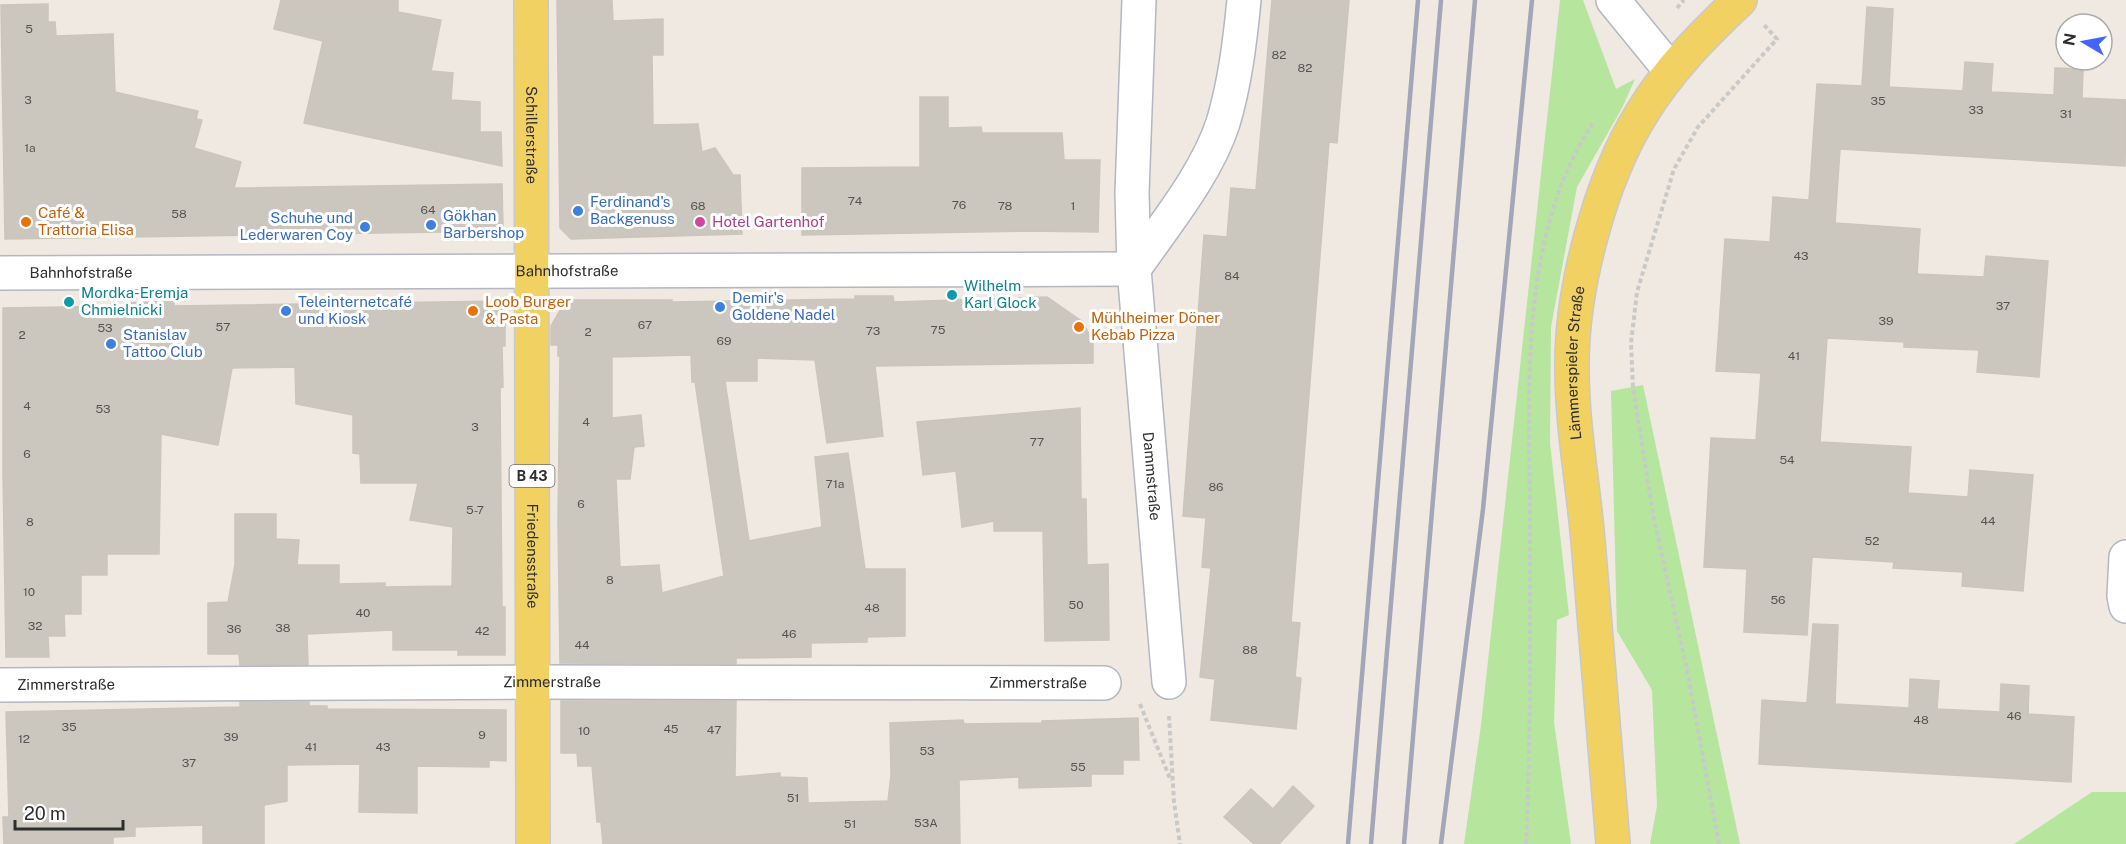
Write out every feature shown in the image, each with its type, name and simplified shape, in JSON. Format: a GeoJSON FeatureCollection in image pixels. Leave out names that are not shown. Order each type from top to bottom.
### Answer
{"type":"FeatureCollection","features":[{"type":"Feature","properties":{"kind":"main road","name":"Schillerstraße"},"geometry":{"type":"LineString","coordinates":[[531,0],[532,270]]}},
{"type":"Feature","properties":{"kind":"main road","name":"Lämmerspieler Straße"},"geometry":{"type":"LineString","coordinates":[[1613,844],[1589,551],[1573,399],[1571,367],[1573,338],[1587,250],[1599,209],[1617,162],[1641,113],[1671,71],[1707,31],[1740,0]]}},
{"type":"Feature","properties":{"kind":"main road","name":"Friedensstraße"},"geometry":{"type":"LineString","coordinates":[[532,270],[533,844]]}},
{"type":"Feature","properties":{"kind":"street","name":"Dammstraße"},"geometry":{"type":"LineString","coordinates":[[1138,0],[1132,193],[1134,269],[1169,682]]}},
{"type":"Feature","properties":{"kind":"street"},"geometry":{"type":"LineString","coordinates":[[1134,269],[1182,201],[1220,132],[1239,48],[1244,0]]}},
{"type":"Feature","properties":{"kind":"street"},"geometry":{"type":"LineString","coordinates":[[1613,0],[1671,71]]}},
{"type":"Feature","properties":{"kind":"street","name":"Bahnhofstraße"},"geometry":{"type":"LineString","coordinates":[[0,273],[1134,269]]}},
{"type":"Feature","properties":{"kind":"street"},"geometry":{"type":"LineString","coordinates":[[2126,557],[2124,596],[2126,606]]}},
{"type":"Feature","properties":{"kind":"street","name":"Zimmerstraße"},"geometry":{"type":"LineString","coordinates":[[0,686],[532,682],[1104,683]]}},
{"type":"Feature","properties":{"kind":"path"},"geometry":{"type":"LineString","coordinates":[[1719,844],[1686,665],[1654,519],[1633,388],[1631,343],[1637,292],[1674,169],[1698,127],[1777,39],[1762,23]]}},
{"type":"Feature","properties":{"kind":"path"},"geometry":{"type":"LineString","coordinates":[[1169,682],[1170,754],[1180,844]]}},
{"type":"Feature","properties":{"kind":"path"},"geometry":{"type":"LineString","coordinates":[[1104,683],[1140,703],[1173,787]]}},
{"type":"Feature","properties":{"kind":"green space"},"geometry":{"type":"Polygon","coordinates":[[[1560,0],[1583,0],[1616,89],[1635,79],[1622,108],[1577,187],[1551,327],[1550,443],[1569,615],[1557,620],[1554,722],[1571,844],[1464,844],[1481,725],[1560,0]]]}},
{"type":"Feature","properties":{"kind":"green space"},"geometry":{"type":"Polygon","coordinates":[[[1643,385],[1740,844],[1650,844],[1657,806],[1652,690],[1617,631],[1611,391],[1643,385]]]}},
{"type":"Feature","properties":{"kind":"green space"},"geometry":{"type":"Polygon","coordinates":[[[2092,792],[2126,792],[2126,844],[2014,844],[2092,792]]]}},
{"type":"Feature","properties":{"kind":"building"},"geometry":{"type":"Polygon","coordinates":[[[281,0],[398,0],[398,12],[441,20],[431,71],[453,73],[451,100],[480,102],[480,132],[501,132],[502,166],[304,123],[323,41],[274,29],[281,0]]]}},
{"type":"Feature","properties":{"kind":"building"},"geometry":{"type":"Polygon","coordinates":[[[557,0],[612,0],[613,21],[663,19],[663,55],[652,55],[653,125],[698,124],[702,152],[715,148],[733,175],[740,175],[742,234],[571,239],[560,228],[557,0]]]}},
{"type":"Feature","properties":{"kind":"building"},"geometry":{"type":"Polygon","coordinates":[[[1272,0],[1349,0],[1337,143],[1329,142],[1291,622],[1300,623],[1295,677],[1301,678],[1296,729],[1211,720],[1215,679],[1200,677],[1211,568],[1202,567],[1206,518],[1183,516],[1204,235],[1227,237],[1231,188],[1256,190],[1272,0]]]}},
{"type":"Feature","properties":{"kind":"building"},"geometry":{"type":"Polygon","coordinates":[[[48,4],[48,22],[55,22],[56,36],[113,34],[115,92],[198,111],[196,119],[202,120],[194,148],[241,162],[234,188],[502,184],[503,231],[5,239],[1,5],[48,4]]]}},
{"type":"Feature","properties":{"kind":"building"},"geometry":{"type":"Polygon","coordinates":[[[1867,7],[1893,9],[1889,87],[1963,91],[1965,62],[1993,64],[1991,92],[2054,95],[2055,72],[2083,72],[2082,98],[2126,100],[2125,166],[1840,149],[1835,223],[1920,229],[1917,274],[1984,277],[1986,256],[2048,261],[2039,377],[1977,372],[1979,350],[1904,347],[1904,342],[1827,338],[1820,442],[1911,447],[1908,493],[1968,497],[1970,470],[2033,475],[2023,591],[1962,586],[1963,572],[1893,568],[1894,562],[1812,557],[1807,635],[1744,632],[1747,569],[1704,567],[1711,438],[1756,440],[1761,373],[1716,371],[1725,239],[1770,242],[1773,197],[1809,200],[1817,84],[1862,86],[1867,7]]]}},
{"type":"Feature","properties":{"kind":"building"},"geometry":{"type":"Polygon","coordinates":[[[920,97],[948,97],[948,128],[981,127],[982,133],[1062,133],[1064,160],[1100,160],[1098,232],[802,235],[802,168],[920,167],[920,97]]]}},
{"type":"Feature","properties":{"kind":"building"},"geometry":{"type":"Polygon","coordinates":[[[855,296],[893,296],[894,302],[1047,297],[1083,322],[1093,343],[1093,363],[875,366],[883,436],[827,443],[815,360],[757,358],[757,381],[725,381],[749,541],[822,527],[815,457],[848,453],[865,569],[905,569],[905,636],[867,637],[867,642],[811,643],[811,657],[736,658],[736,664],[560,663],[558,522],[560,356],[558,356],[558,345],[551,345],[551,326],[566,300],[672,300],[672,302],[855,299],[855,296]],[[691,355],[612,357],[612,418],[641,415],[644,446],[634,447],[630,479],[616,479],[620,567],[659,565],[662,593],[724,576],[695,382],[692,382],[691,355]]]}},
{"type":"Feature","properties":{"kind":"building"},"geometry":{"type":"Polygon","coordinates":[[[174,301],[174,306],[505,301],[505,346],[502,346],[503,387],[500,388],[502,607],[505,607],[505,655],[458,655],[458,650],[393,650],[393,630],[307,634],[308,665],[240,665],[239,654],[208,654],[208,603],[228,602],[235,565],[235,514],[276,514],[276,539],[299,540],[297,565],[339,565],[339,584],[385,583],[385,587],[452,586],[453,527],[410,520],[418,483],[361,483],[360,454],[353,453],[353,415],[296,404],[295,367],[232,368],[218,445],[161,434],[159,554],[107,554],[107,575],[81,575],[81,614],[64,614],[65,636],[48,636],[49,657],[6,657],[3,308],[128,306],[127,303],[174,301]]]}},
{"type":"Feature","properties":{"kind":"building"},"geometry":{"type":"Polygon","coordinates":[[[1080,408],[1081,499],[1086,499],[1087,565],[1108,564],[1109,640],[1045,641],[1043,531],[994,531],[994,521],[962,527],[956,471],[923,475],[917,422],[1080,408]]]}},
{"type":"Feature","properties":{"kind":"building"},"geometry":{"type":"Polygon","coordinates":[[[1813,624],[1838,625],[1835,704],[1909,708],[1910,679],[1939,681],[1937,709],[2000,712],[2001,684],[2029,686],[2028,714],[2074,717],[2071,782],[1759,764],[1762,700],[1807,703],[1813,624]]]}},
{"type":"Feature","properties":{"kind":"building"},"geometry":{"type":"Polygon","coordinates":[[[561,701],[736,701],[735,777],[780,773],[780,777],[807,778],[808,803],[888,801],[891,775],[890,723],[963,720],[964,724],[1042,723],[1042,721],[1138,718],[1139,760],[1123,760],[1123,774],[1091,774],[1091,786],[1019,788],[1019,777],[959,780],[960,844],[603,844],[601,822],[597,822],[592,766],[578,766],[577,753],[561,753],[561,701]]]}},
{"type":"Feature","properties":{"kind":"building"},"geometry":{"type":"Polygon","coordinates":[[[240,702],[309,702],[309,706],[327,706],[327,709],[506,710],[506,761],[489,760],[489,767],[417,766],[417,813],[359,812],[360,764],[287,765],[287,801],[264,805],[264,844],[203,844],[203,825],[135,827],[135,836],[113,837],[113,844],[4,844],[3,817],[9,817],[6,712],[240,707],[240,702]]]}},
{"type":"Feature","properties":{"kind":"building"},"geometry":{"type":"Polygon","coordinates":[[[1293,786],[1314,806],[1279,844],[1254,844],[1224,817],[1251,789],[1273,809],[1293,786]]]}},
{"type":"Feature","properties":{"kind":"railway"},"geometry":{"type":"LineString","coordinates":[[1348,844],[1418,0]]}},
{"type":"Feature","properties":{"kind":"railway"},"geometry":{"type":"LineString","coordinates":[[1371,844],[1441,0]]}},
{"type":"Feature","properties":{"kind":"railway"},"geometry":{"type":"LineString","coordinates":[[1404,844],[1475,0]]}},
{"type":"Feature","properties":{"kind":"railway"},"geometry":{"type":"LineString","coordinates":[[1441,844],[1483,509],[1532,0]]}},
{"type":"Feature","properties":{"kind":"place","name":"Ferdinand's Backgenuss"},"geometry":{"type":"Point","coordinates":[578,211]}},
{"type":"Feature","properties":{"kind":"place","name":"Café & Trattoria Elisa"},"geometry":{"type":"Point","coordinates":[26,222]}},
{"type":"Feature","properties":{"kind":"place","name":"Hotel Gartenhof"},"geometry":{"type":"Point","coordinates":[700,222]}},
{"type":"Feature","properties":{"kind":"place","name":"Gökhan Barbershop"},"geometry":{"type":"Point","coordinates":[431,225]}},
{"type":"Feature","properties":{"kind":"place","name":"Schuhe und Lederwaren Coy"},"geometry":{"type":"Point","coordinates":[365,227]}},
{"type":"Feature","properties":{"kind":"place","name":"Wilhelm Karl Glock"},"geometry":{"type":"Point","coordinates":[952,295]}},
{"type":"Feature","properties":{"kind":"place","name":"Mordka-Eremja Chmielnicki"},"geometry":{"type":"Point","coordinates":[69,302]}},
{"type":"Feature","properties":{"kind":"place","name":"Demir's Goldene Nadel"},"geometry":{"type":"Point","coordinates":[720,307]}},
{"type":"Feature","properties":{"kind":"place","name":"Teleinternetcafé und Kiosk"},"geometry":{"type":"Point","coordinates":[286,311]}},
{"type":"Feature","properties":{"kind":"place","name":"Loob Burger & Pasta"},"geometry":{"type":"Point","coordinates":[473,311]}},
{"type":"Feature","properties":{"kind":"place","name":"Mühlheimer Döner Kebab Pizza"},"geometry":{"type":"Point","coordinates":[1079,327]}},
{"type":"Feature","properties":{"kind":"place","name":"Stanislav Tattoo Club"},"geometry":{"type":"Point","coordinates":[111,344]}}]}
